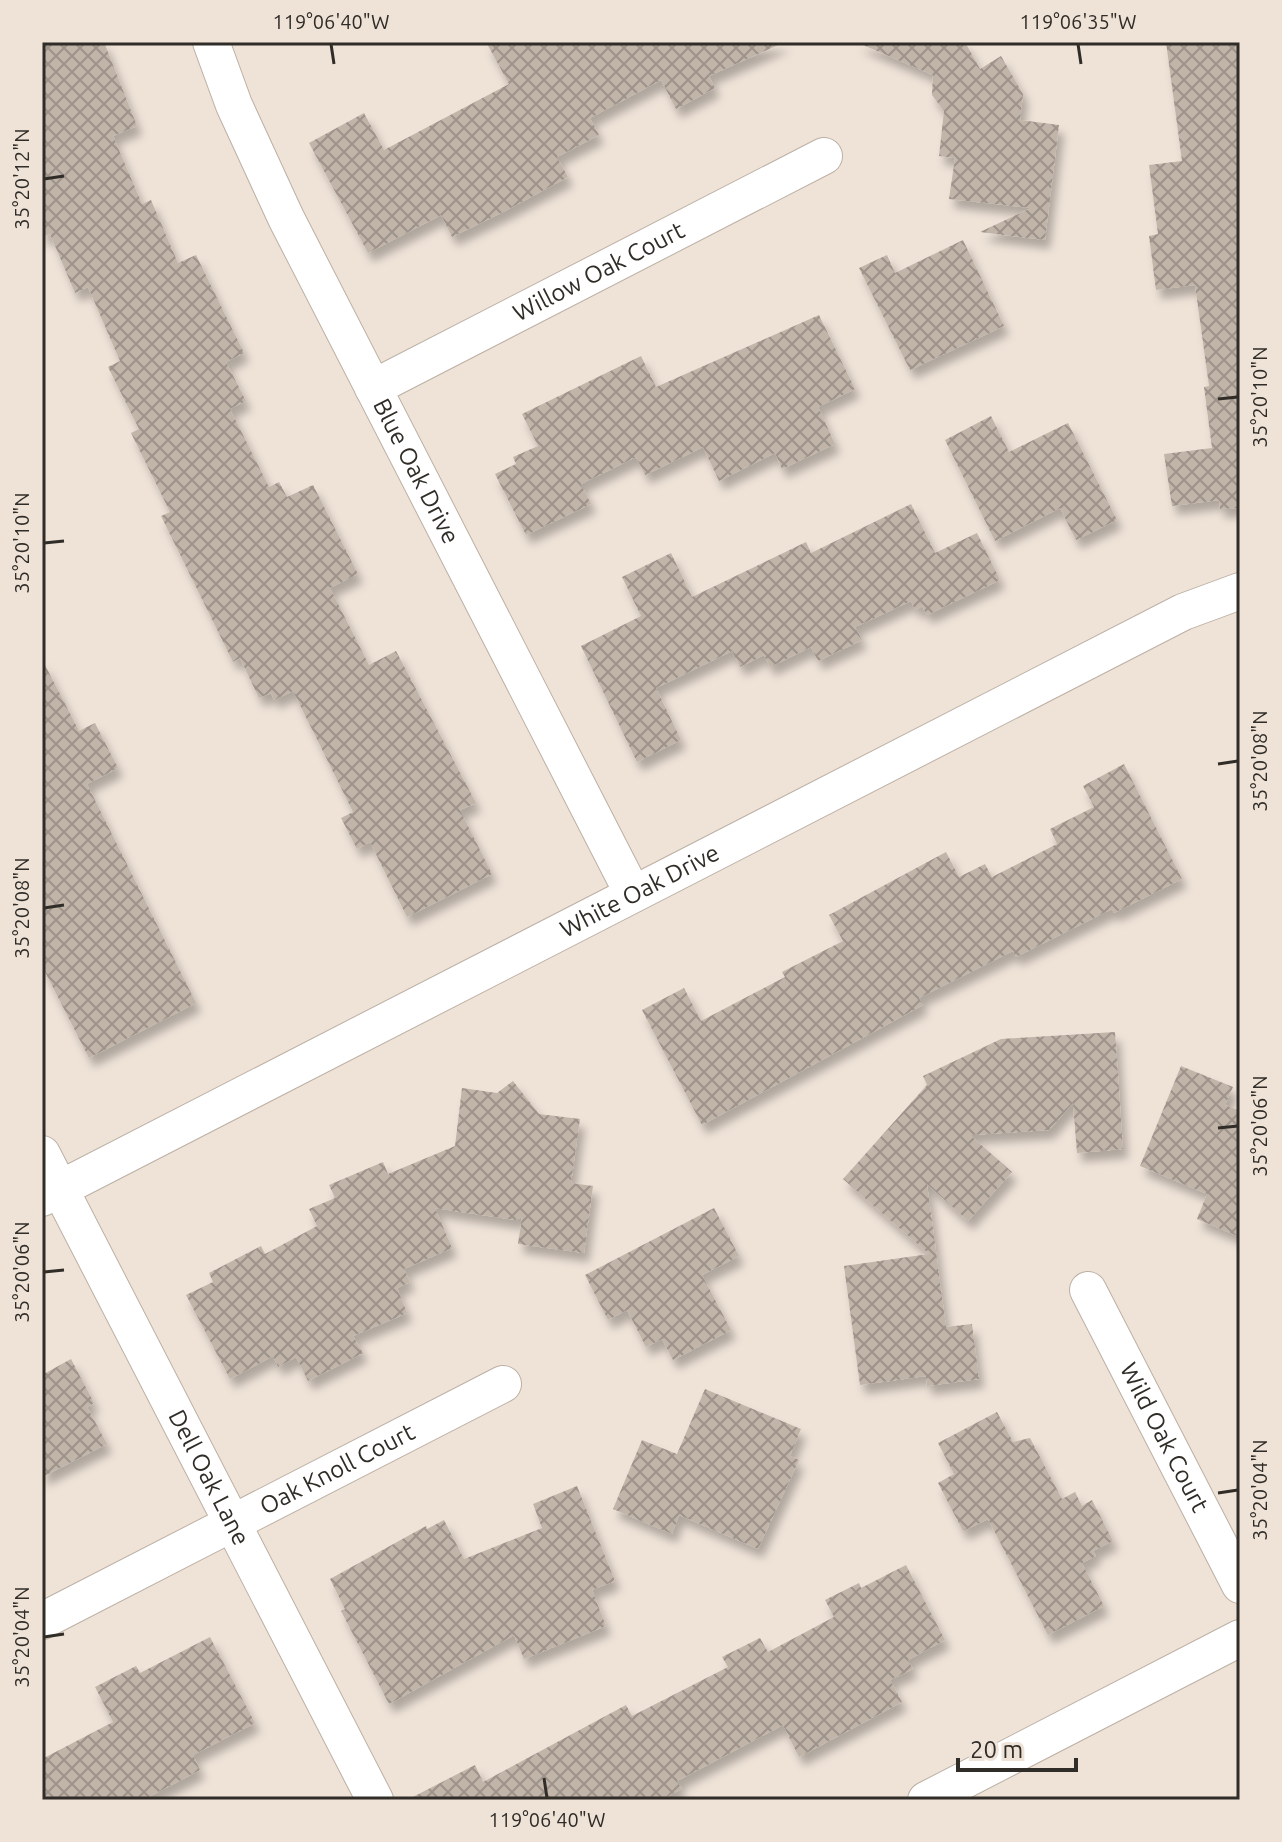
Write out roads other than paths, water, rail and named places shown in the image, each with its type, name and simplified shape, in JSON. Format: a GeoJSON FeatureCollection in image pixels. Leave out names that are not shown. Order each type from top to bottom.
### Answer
{"type":"FeatureCollection","features":[{"type":"Feature","properties":{"kind":"street","name":"Blue Oak Drive"},"geometry":{"type":"LineString","coordinates":[[211,42],[234,105],[286,218],[633,894]]}},
{"type":"Feature","properties":{"kind":"street","name":"Willow Oak Court"},"geometry":{"type":"LineString","coordinates":[[373,388],[824,156]]}},
{"type":"Feature","properties":{"kind":"street","name":"White Oak Drive"},"geometry":{"type":"LineString","coordinates":[[51,1193],[1183,612],[1240,591]]}},
{"type":"Feature","properties":{"kind":"street","name":"Dell Oak Lane"},"geometry":{"type":"LineString","coordinates":[[42,1154],[51,1193],[232,1523],[375,1800]]}},
{"type":"Feature","properties":{"kind":"street","name":"Wild Oak Court"},"geometry":{"type":"LineString","coordinates":[[1088,1290],[1240,1585]]}},
{"type":"Feature","properties":{"kind":"street","name":"Oak Knoll Court"},"geometry":{"type":"LineString","coordinates":[[42,1621],[503,1384]]}},
{"type":"Feature","properties":{"kind":"street"},"geometry":{"type":"LineString","coordinates":[[926,1800],[1240,1638]]}}]}
